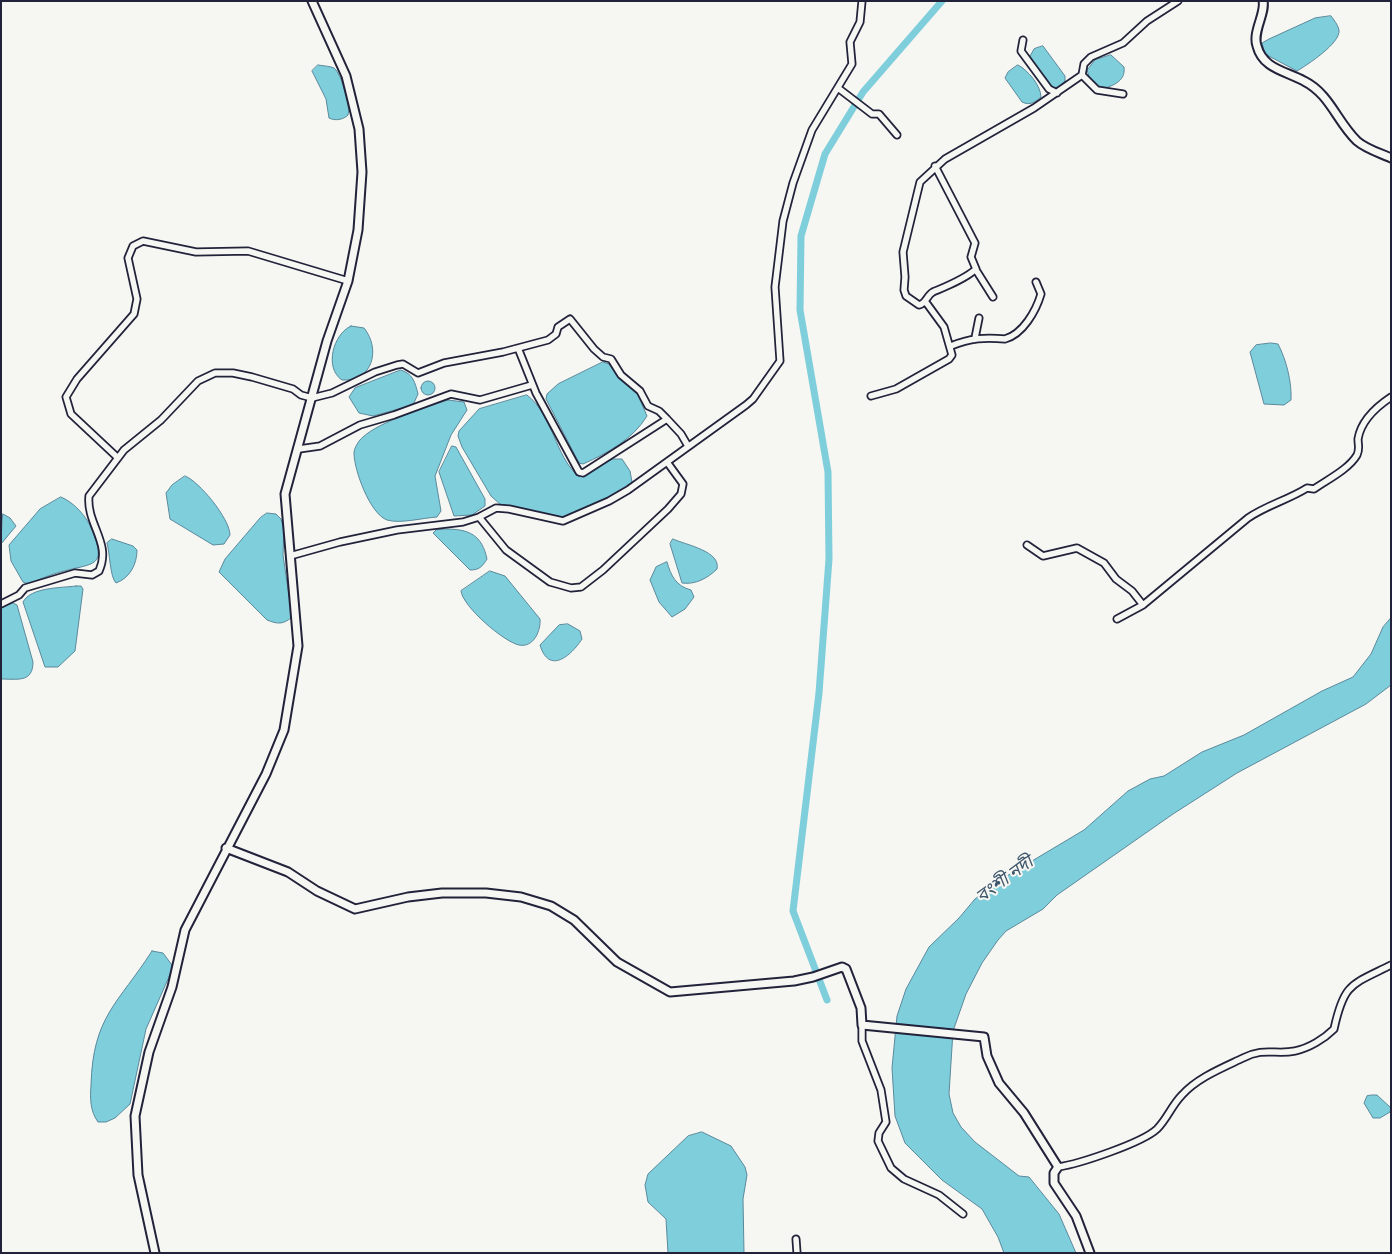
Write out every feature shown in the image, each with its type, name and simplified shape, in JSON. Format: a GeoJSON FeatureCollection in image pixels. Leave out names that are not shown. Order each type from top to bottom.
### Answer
{"type":"FeatureCollection","features":[{"type":"Feature","properties":{"kind":"street"},"geometry":{"type":"LineString","coordinates":[[155,1253],[138,1175],[134,1116],[149,1052],[172,987],[185,930],[282,737],[289,709],[298,646],[297,614],[285,494],[299,449],[327,341],[348,281],[358,230],[361,194],[359,129],[346,76],[312,1]]}},
{"type":"Feature","properties":{"kind":"street"},"geometry":{"type":"LineString","coordinates":[[290,556],[350,540],[480,517],[496,508],[518,510],[563,521],[609,501],[667,462],[753,399],[780,361],[776,287],[783,220],[805,147],[852,64],[850,42],[860,22],[862,1]]}},
{"type":"Feature","properties":{"kind":"street"},"geometry":{"type":"LineString","coordinates":[[976,270],[931,293],[922,305],[906,296],[904,290],[903,252],[920,182],[935,166],[1034,108],[1082,75],[1084,64],[1091,57],[1123,42],[1146,21],[1178,1]]}},
{"type":"Feature","properties":{"kind":"street"},"geometry":{"type":"LineString","coordinates":[[1262,1],[1256,46],[1263,60],[1275,69],[1305,81],[1315,88],[1327,100],[1357,141],[1391,158]]}},
{"type":"Feature","properties":{"kind":"street"},"geometry":{"type":"LineString","coordinates":[[1023,40],[1021,51],[1049,89],[1057,92]]}},
{"type":"Feature","properties":{"kind":"street"},"geometry":{"type":"LineString","coordinates":[[1082,75],[1098,90],[1123,94]]}},
{"type":"Feature","properties":{"kind":"street"},"geometry":{"type":"LineString","coordinates":[[839,89],[869,112],[879,114],[898,135]]}},
{"type":"Feature","properties":{"kind":"street"},"geometry":{"type":"LineString","coordinates":[[935,166],[976,243],[971,257],[976,270],[993,297]]}},
{"type":"Feature","properties":{"kind":"street"},"geometry":{"type":"LineString","coordinates":[[118,458],[71,414],[66,397],[77,379],[134,314],[137,299],[128,258],[138,243],[143,241],[196,252],[248,251],[348,281]]}},
{"type":"Feature","properties":{"kind":"street"},"geometry":{"type":"LineString","coordinates":[[951,346],[975,338],[998,337],[1005,340],[1021,330],[1032,315],[1040,298],[1041,294],[1036,282]]}},
{"type":"Feature","properties":{"kind":"street"},"geometry":{"type":"LineString","coordinates":[[871,396],[896,389],[949,359],[952,355],[951,346],[944,327],[925,301]]}},
{"type":"Feature","properties":{"kind":"street"},"geometry":{"type":"LineString","coordinates":[[1,604],[20,595],[25,588],[75,573],[92,576],[99,572],[104,554],[91,514],[89,496],[124,450],[162,420],[198,381],[215,373],[234,373],[252,377],[293,389],[312,398],[332,393],[376,372],[397,365],[403,364],[418,373],[444,363],[548,340],[556,334],[558,327],[570,318],[594,349],[603,357],[611,359],[621,375],[640,391],[648,406],[659,411],[667,419],[681,434],[688,446]]}},
{"type":"Feature","properties":{"kind":"street"},"geometry":{"type":"LineString","coordinates":[[975,338],[979,318]]}},
{"type":"Feature","properties":{"kind":"street"},"geometry":{"type":"LineString","coordinates":[[518,348],[532,384],[579,472],[583,473],[667,419]]}},
{"type":"Feature","properties":{"kind":"street"},"geometry":{"type":"LineString","coordinates":[[299,449],[320,446],[360,424],[394,415],[450,394],[480,400],[532,384]]}},
{"type":"Feature","properties":{"kind":"street"},"geometry":{"type":"LineString","coordinates":[[1117,619],[1144,605],[1262,508],[1288,499],[1307,488],[1314,489],[1355,458],[1358,453],[1358,440],[1364,423],[1370,414],[1391,397]]}},
{"type":"Feature","properties":{"kind":"street"},"geometry":{"type":"LineString","coordinates":[[480,517],[506,550],[550,582],[571,588],[581,587],[648,530],[681,494],[683,484],[667,462]]}},
{"type":"Feature","properties":{"kind":"street"},"geometry":{"type":"LineString","coordinates":[[1027,545],[1043,556],[1077,548],[1082,550],[1104,563],[1116,579],[1132,591],[1144,605]]}},
{"type":"Feature","properties":{"kind":"street"},"geometry":{"type":"LineString","coordinates":[[226,848],[288,872],[317,891],[355,908],[408,897],[442,893],[486,893],[520,898],[551,906],[574,920],[617,962],[670,992],[794,981],[813,978],[842,967],[846,969],[861,1008],[865,1025],[865,1051],[881,1090],[886,1122],[879,1133],[878,1140],[891,1168],[904,1179],[939,1195],[962,1214]]}},
{"type":"Feature","properties":{"kind":"street"},"geometry":{"type":"LineString","coordinates":[[1090,1253],[1076,1216],[1054,1183],[1054,1173],[1058,1167],[1074,1164],[1142,1140],[1157,1128],[1181,1096],[1194,1083],[1232,1063],[1264,1050],[1294,1051],[1318,1041],[1334,1028],[1341,1000],[1350,987],[1391,965]]}},
{"type":"Feature","properties":{"kind":"street"},"geometry":{"type":"LineString","coordinates":[[865,1025],[974,1034],[984,1037],[987,1056],[999,1083],[1024,1113],[1058,1167]]}},
{"type":"Feature","properties":{"kind":"street"},"geometry":{"type":"LineString","coordinates":[[796,1239],[797,1253]]}},
{"type":"Feature","properties":{"kind":"water"},"geometry":{"type":"Polygon","coordinates":[[[1331,16],[1339,30],[1335,41],[1297,71],[1265,54],[1262,43],[1315,18],[1331,16]]]}},
{"type":"Feature","properties":{"kind":"water"},"geometry":{"type":"Polygon","coordinates":[[[1043,46],[1065,76],[1065,81],[1059,87],[1051,88],[1029,58],[1034,49],[1043,46]]]}},
{"type":"Feature","properties":{"kind":"water"},"geometry":{"type":"Polygon","coordinates":[[[1111,55],[1124,67],[1123,76],[1117,83],[1099,90],[1091,83],[1087,70],[1095,60],[1111,55]]]}},
{"type":"Feature","properties":{"kind":"water"},"geometry":{"type":"Polygon","coordinates":[[[318,65],[334,68],[340,76],[349,111],[348,115],[344,118],[336,120],[329,118],[326,99],[312,71],[318,65]]]}},
{"type":"Feature","properties":{"kind":"water"},"geometry":{"type":"Polygon","coordinates":[[[1018,65],[1030,74],[1039,88],[1041,97],[1032,103],[1022,102],[1005,78],[1008,72],[1018,65]]]}},
{"type":"Feature","properties":{"kind":"water"},"geometry":{"type":"Polygon","coordinates":[[[351,326],[364,328],[369,336],[373,354],[371,363],[361,376],[342,380],[336,375],[333,368],[333,352],[339,336],[351,326]]]}},
{"type":"Feature","properties":{"kind":"water"},"geometry":{"type":"Polygon","coordinates":[[[1278,344],[1288,371],[1291,400],[1284,405],[1264,404],[1250,352],[1256,345],[1278,344]]]}},
{"type":"Feature","properties":{"kind":"water"},"geometry":{"type":"Polygon","coordinates":[[[603,362],[609,364],[619,378],[637,393],[647,416],[635,432],[619,444],[583,464],[579,463],[546,399],[547,394],[558,384],[603,362]]]}},
{"type":"Feature","properties":{"kind":"water"},"geometry":{"type":"Polygon","coordinates":[[[401,370],[411,376],[416,386],[418,394],[413,405],[373,416],[359,413],[349,397],[355,388],[401,370]]]}},
{"type":"Feature","properties":{"kind":"water"},"geometry":{"type":"Polygon","coordinates":[[[425,381],[431,381],[435,388],[431,395],[425,395],[421,391],[421,385],[425,381]]]}},
{"type":"Feature","properties":{"kind":"water"},"geometry":{"type":"Polygon","coordinates":[[[527,395],[543,414],[564,458],[579,477],[612,459],[622,459],[630,471],[632,482],[624,491],[583,512],[562,518],[501,505],[491,496],[462,447],[458,436],[459,431],[479,409],[527,395]]]}},
{"type":"Feature","properties":{"kind":"water"},"geometry":{"type":"Polygon","coordinates":[[[448,400],[464,402],[467,410],[451,435],[435,476],[441,511],[437,517],[405,521],[387,520],[375,509],[364,491],[355,461],[354,453],[356,447],[360,440],[370,431],[403,416],[448,400]]]}},
{"type":"Feature","properties":{"kind":"water"},"geometry":{"type":"Polygon","coordinates":[[[452,446],[456,447],[485,499],[485,506],[472,515],[454,516],[439,472],[452,446]]]}},
{"type":"Feature","properties":{"kind":"water"},"geometry":{"type":"Polygon","coordinates":[[[185,476],[198,485],[213,501],[225,520],[230,535],[224,544],[213,545],[170,519],[166,493],[172,485],[185,476]]]}},
{"type":"Feature","properties":{"kind":"water"},"geometry":{"type":"Polygon","coordinates":[[[61,497],[76,507],[87,520],[96,542],[98,557],[90,564],[28,584],[23,582],[11,561],[9,545],[40,509],[61,497]]]}},
{"type":"Feature","properties":{"kind":"water"},"geometry":{"type":"Polygon","coordinates":[[[267,513],[276,514],[281,519],[284,529],[283,555],[292,617],[280,623],[267,620],[219,572],[225,559],[260,518],[267,513]]]}},
{"type":"Feature","properties":{"kind":"water"},"geometry":{"type":"Polygon","coordinates":[[[3,514],[10,518],[16,526],[1,544],[3,514]]]}},
{"type":"Feature","properties":{"kind":"water"},"geometry":{"type":"Polygon","coordinates":[[[446,529],[468,532],[478,539],[482,544],[487,559],[482,566],[478,569],[470,570],[433,533],[436,530],[446,529]]]}},
{"type":"Feature","properties":{"kind":"water"},"geometry":{"type":"Polygon","coordinates":[[[112,539],[133,546],[137,550],[132,570],[125,578],[116,583],[111,571],[107,543],[112,539]]]}},
{"type":"Feature","properties":{"kind":"water"},"geometry":{"type":"Polygon","coordinates":[[[673,539],[708,553],[717,563],[717,569],[701,580],[692,583],[682,583],[670,544],[673,539]]]}},
{"type":"Feature","properties":{"kind":"water"},"geometry":{"type":"Polygon","coordinates":[[[667,562],[675,580],[681,586],[691,590],[694,597],[685,609],[672,617],[659,602],[650,580],[656,567],[667,562]]]}},
{"type":"Feature","properties":{"kind":"water"},"geometry":{"type":"Polygon","coordinates":[[[490,571],[505,576],[540,619],[538,633],[529,644],[519,645],[494,631],[463,598],[461,591],[490,571]]]}},
{"type":"Feature","properties":{"kind":"water"},"geometry":{"type":"Polygon","coordinates":[[[81,586],[83,589],[75,651],[58,667],[45,667],[23,602],[27,597],[39,591],[81,586]]]}},
{"type":"Feature","properties":{"kind":"water"},"geometry":{"type":"Polygon","coordinates":[[[13,603],[17,605],[33,662],[32,669],[27,677],[1,679],[1,608],[13,603]]]}},
{"type":"Feature","properties":{"kind":"water","name":"বংশী নদী"},"geometry":{"type":"Polygon","coordinates":[[[1391,618],[1391,685],[1366,704],[1237,773],[1173,814],[1057,895],[1043,909],[1006,931],[982,963],[966,994],[953,1031],[949,1094],[953,1113],[961,1127],[975,1142],[1019,1176],[1029,1177],[1059,1214],[1076,1253],[1004,1253],[998,1237],[982,1209],[942,1180],[905,1143],[895,1116],[892,1068],[897,1016],[906,989],[929,947],[959,918],[975,899],[995,883],[1084,830],[1128,791],[1150,779],[1164,776],[1202,752],[1244,735],[1322,691],[1353,677],[1371,654],[1383,627],[1391,618]]]}},
{"type":"Feature","properties":{"kind":"water"},"geometry":{"type":"Polygon","coordinates":[[[568,624],[580,631],[582,639],[572,651],[560,660],[554,661],[549,659],[544,654],[540,645],[559,625],[568,624]]]}},
{"type":"Feature","properties":{"kind":"water"},"geometry":{"type":"Polygon","coordinates":[[[152,951],[163,953],[172,965],[172,970],[146,1029],[130,1104],[115,1118],[106,1122],[98,1122],[92,1109],[91,1095],[93,1062],[102,1026],[118,998],[152,951]]]}},
{"type":"Feature","properties":{"kind":"water"},"geometry":{"type":"Polygon","coordinates":[[[1377,1095],[1391,1108],[1390,1112],[1380,1118],[1373,1118],[1364,1103],[1367,1096],[1377,1095]]]}},
{"type":"Feature","properties":{"kind":"water"},"geometry":{"type":"Polygon","coordinates":[[[702,1132],[731,1146],[745,1167],[747,1175],[743,1199],[744,1253],[668,1253],[666,1219],[648,1202],[645,1185],[648,1174],[688,1136],[702,1132]]]}},
{"type":"Feature","properties":{"kind":"waterway"},"geometry":{"type":"LineString","coordinates":[[827,1000],[793,911],[819,693],[829,559],[828,472],[800,310],[801,236],[825,154],[863,92],[942,1]]}}]}
